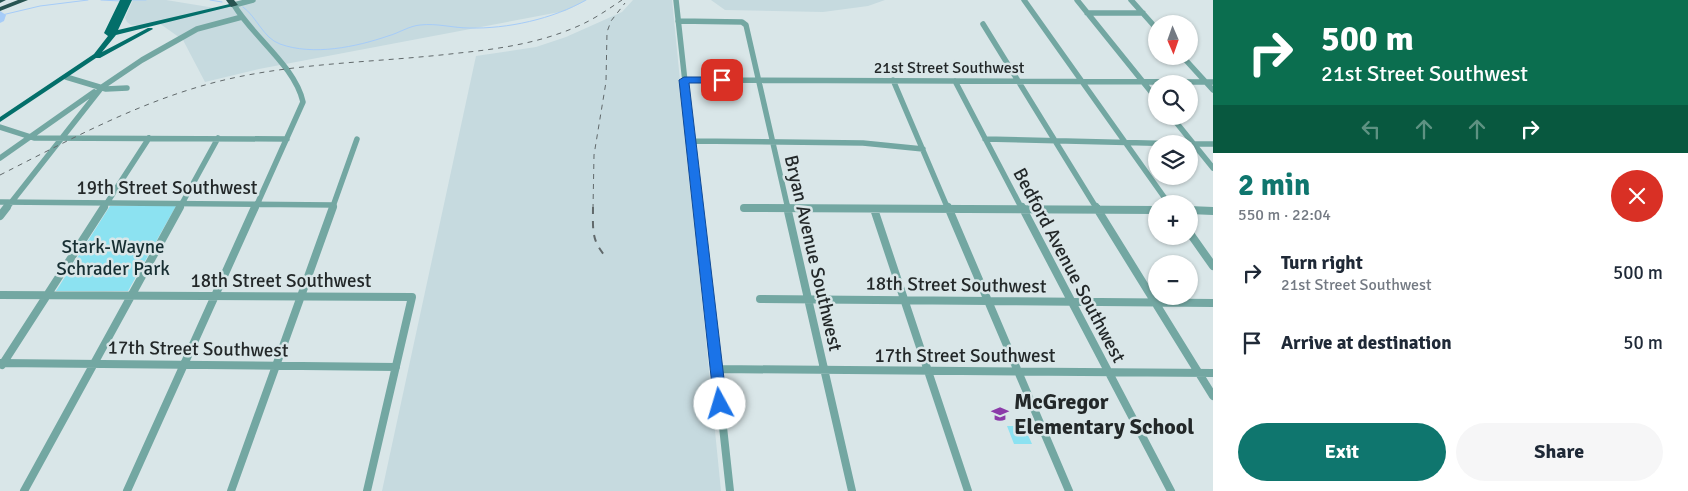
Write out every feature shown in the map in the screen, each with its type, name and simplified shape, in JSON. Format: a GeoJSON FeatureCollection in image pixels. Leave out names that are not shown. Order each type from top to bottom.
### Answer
{"type":"FeatureCollection","features":[{"type":"Feature","properties":{"kind":"highway"},"geometry":{"type":"LineString","coordinates":[[0,8],[24,0]]}},
{"type":"Feature","properties":{"kind":"main road"},"geometry":{"type":"LineString","coordinates":[[0,120],[96,55],[121,19],[127,0]]}},
{"type":"Feature","properties":{"kind":"main road"},"geometry":{"type":"LineString","coordinates":[[110,34],[127,0]]}},
{"type":"Feature","properties":{"kind":"main road"},"geometry":{"type":"LineString","coordinates":[[110,34],[159,23],[233,2]]}},
{"type":"Feature","properties":{"kind":"main road"},"geometry":{"type":"LineString","coordinates":[[121,19],[128,27],[142,27]]}},
{"type":"Feature","properties":{"kind":"main road"},"geometry":{"type":"LineString","coordinates":[[88,60],[98,57],[159,23]]}},
{"type":"Feature","properties":{"kind":"street"},"geometry":{"type":"LineString","coordinates":[[127,491],[301,109],[303,96],[297,82],[242,16],[233,2],[253,0]]}},
{"type":"Feature","properties":{"kind":"street"},"geometry":{"type":"LineString","coordinates":[[676,0],[730,491]]}},
{"type":"Feature","properties":{"kind":"street"},"geometry":{"type":"LineString","coordinates":[[1024,0],[1163,195]]}},
{"type":"Feature","properties":{"kind":"street"},"geometry":{"type":"LineString","coordinates":[[1077,0],[1148,88]]}},
{"type":"Feature","properties":{"kind":"street"},"geometry":{"type":"LineString","coordinates":[[1131,0],[1148,19]]}},
{"type":"Feature","properties":{"kind":"street"},"geometry":{"type":"LineString","coordinates":[[1087,13],[1143,14]]}},
{"type":"Feature","properties":{"kind":"street"},"geometry":{"type":"LineString","coordinates":[[0,158],[132,66],[197,29],[242,16]]}},
{"type":"Feature","properties":{"kind":"street","name":"Bryan Avenue Southwest"},"geometry":{"type":"LineString","coordinates":[[678,21],[744,22],[852,491]]}},
{"type":"Feature","properties":{"kind":"street"},"geometry":{"type":"LineString","coordinates":[[983,24],[1148,291]]}},
{"type":"Feature","properties":{"kind":"street"},"geometry":{"type":"LineString","coordinates":[[1190,65],[1213,90]]}},
{"type":"Feature","properties":{"kind":"street"},"geometry":{"type":"LineString","coordinates":[[66,77],[113,89],[127,88]]}},
{"type":"Feature","properties":{"kind":"street","name":"21st Street Southwest"},"geometry":{"type":"LineString","coordinates":[[684,80],[1213,82]]}},
{"type":"Feature","properties":{"kind":"street"},"geometry":{"type":"LineString","coordinates":[[893,80],[1069,491]]}},
{"type":"Feature","properties":{"kind":"street","name":"Bedford Avenue Southwest"},"geometry":{"type":"LineString","coordinates":[[955,81],[1171,491]]}},
{"type":"Feature","properties":{"kind":"street"},"geometry":{"type":"LineString","coordinates":[[0,216],[102,87]]}},
{"type":"Feature","properties":{"kind":"street"},"geometry":{"type":"LineString","coordinates":[[0,127],[29,137],[287,138]]}},
{"type":"Feature","properties":{"kind":"street"},"geometry":{"type":"LineString","coordinates":[[1,364],[149,138]]}},
{"type":"Feature","properties":{"kind":"street"},"geometry":{"type":"LineString","coordinates":[[24,491],[218,138]]}},
{"type":"Feature","properties":{"kind":"street"},"geometry":{"type":"LineString","coordinates":[[231,491],[357,139]]}},
{"type":"Feature","properties":{"kind":"street"},"geometry":{"type":"LineString","coordinates":[[985,139],[1148,143]]}},
{"type":"Feature","properties":{"kind":"street"},"geometry":{"type":"LineString","coordinates":[[691,141],[881,143],[923,150]]}},
{"type":"Feature","properties":{"kind":"street"},"geometry":{"type":"LineString","coordinates":[[1198,144],[1213,144]]}},
{"type":"Feature","properties":{"kind":"street"},"geometry":{"type":"LineString","coordinates":[[1198,153],[1213,168]]}},
{"type":"Feature","properties":{"kind":"street","name":"19th Street Southwest"},"geometry":{"type":"LineString","coordinates":[[0,202],[334,205]]}},
{"type":"Feature","properties":{"kind":"street"},"geometry":{"type":"LineString","coordinates":[[744,208],[1148,210]]}},
{"type":"Feature","properties":{"kind":"street"},"geometry":{"type":"LineString","coordinates":[[874,209],[968,491]]}},
{"type":"Feature","properties":{"kind":"street"},"geometry":{"type":"LineString","coordinates":[[1198,210],[1213,211]]}},
{"type":"Feature","properties":{"kind":"street"},"geometry":{"type":"LineString","coordinates":[[1198,245],[1213,266]]}},
{"type":"Feature","properties":{"kind":"street","name":"18th Street Southwest"},"geometry":{"type":"LineString","coordinates":[[0,294],[412,297],[396,367]]}},
{"type":"Feature","properties":{"kind":"street","name":"18th Street Southwest"},"geometry":{"type":"LineString","coordinates":[[760,299],[1148,302]]}},
{"type":"Feature","properties":{"kind":"street","name":"18th Street Southwest"},"geometry":{"type":"LineString","coordinates":[[1198,303],[1213,303]]}},
{"type":"Feature","properties":{"kind":"street"},"geometry":{"type":"LineString","coordinates":[[1157,305],[1213,396]]}},
{"type":"Feature","properties":{"kind":"street","name":"17th Street Southwest"},"geometry":{"type":"LineString","coordinates":[[1,364],[93,363],[396,367]]}},
{"type":"Feature","properties":{"kind":"street"},"geometry":{"type":"LineString","coordinates":[[367,491],[396,367]]}},
{"type":"Feature","properties":{"kind":"street","name":"17th Street Southwest"},"geometry":{"type":"LineString","coordinates":[[717,369],[1213,373]]}},
{"type":"Feature","properties":{"kind":"shaded area"},"geometry":{"type":"Polygon","coordinates":[[[133,0],[166,0],[215,8],[246,0],[587,0],[565,11],[259,69],[205,82],[183,40],[159,23],[139,26],[131,25],[127,22],[125,18],[133,0]]]}},
{"type":"Feature","properties":{"kind":"shaded area"},"geometry":{"type":"Polygon","coordinates":[[[633,0],[672,0],[721,491],[382,491],[476,56],[536,47],[566,37],[622,12],[633,0]]]}},
{"type":"Feature","properties":{"kind":"shaded area"},"geometry":{"type":"Polygon","coordinates":[[[711,0],[885,0],[868,6],[823,12],[725,10],[711,0]]]}},
{"type":"Feature","properties":{"kind":"green space","name":"Stark-Wayne Schrader Park"},"geometry":{"type":"Polygon","coordinates":[[[110,206],[176,206],[128,291],[56,291],[110,206]]]}},
{"type":"Feature","properties":{"kind":"green space"},"geometry":{"type":"Polygon","coordinates":[[[1007,426],[1024,426],[1032,444],[1014,444],[1007,426]]]}},
{"type":"Feature","properties":{"kind":"waterway"},"geometry":{"type":"LineString","coordinates":[[2,15],[40,6],[88,0]]}},
{"type":"Feature","properties":{"kind":"waterway"},"geometry":{"type":"LineString","coordinates":[[101,0],[121,1]]}},
{"type":"Feature","properties":{"kind":"waterway"},"geometry":{"type":"LineString","coordinates":[[130,0],[146,0]]}},
{"type":"Feature","properties":{"kind":"waterway"},"geometry":{"type":"LineString","coordinates":[[210,0],[222,2]]}},
{"type":"Feature","properties":{"kind":"waterway"},"geometry":{"type":"LineString","coordinates":[[243,7],[274,41],[293,48],[320,50],[362,44],[420,25],[469,28],[514,25],[559,13],[586,0]]}},
{"type":"Feature","properties":{"kind":"waterway"},"geometry":{"type":"LineString","coordinates":[[0,13],[2,15],[0,21]]}},
{"type":"Feature","properties":{"kind":"railway"},"geometry":{"type":"LineString","coordinates":[[0,175],[114,119],[172,95],[202,86],[233,78],[289,69],[431,56],[519,44],[562,33],[594,18],[622,0]]}},
{"type":"Feature","properties":{"kind":"railway"},"geometry":{"type":"LineString","coordinates":[[593,209],[594,155],[606,82],[607,32],[611,21],[625,3]]}},
{"type":"Feature","properties":{"kind":"railway"},"geometry":{"type":"LineString","coordinates":[[593,209],[594,235],[598,246],[607,258]]}},
{"type":"Feature","properties":{"kind":"place","name":"McGregor Elementary School"},"geometry":{"type":"Point","coordinates":[1000,414]}},
{"type":"Feature","properties":{"kind":"route"},"geometry":{"type":"LineString","coordinates":[[720,404],[684,80],[722,80]]}}]}
